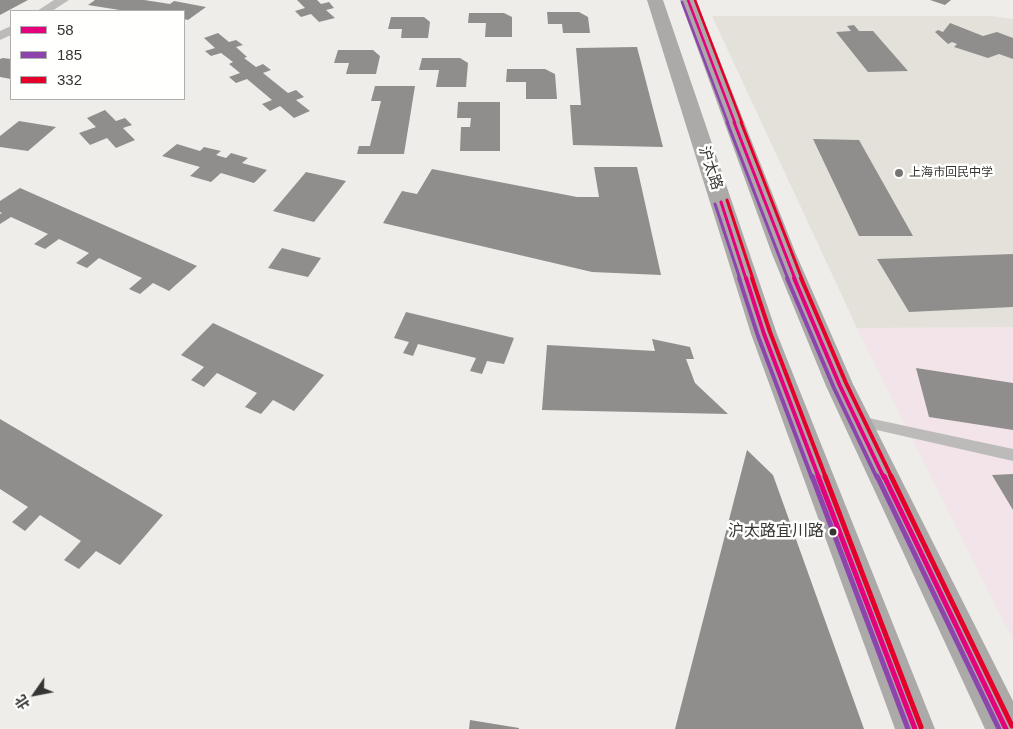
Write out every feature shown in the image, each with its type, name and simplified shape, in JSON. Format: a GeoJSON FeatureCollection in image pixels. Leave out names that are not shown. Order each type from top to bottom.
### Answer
{"type":"FeatureCollection","features":[{"type":"Feature","properties":{"kind":"main road","name":"沪太路"},"geometry":{"type":"LineString","coordinates":[[655,0],[764,334],[841,539],[916,729]]}},
{"type":"Feature","properties":{"kind":"main road"},"geometry":{"type":"LineString","coordinates":[[688,0],[784,254],[840,386],[1006,729]]}},
{"type":"Feature","properties":{"kind":"street"},"geometry":{"type":"LineString","coordinates":[[46,10],[63,0]]}},
{"type":"Feature","properties":{"kind":"lane"},"geometry":{"type":"LineString","coordinates":[[857,421],[1013,455]]}},
{"type":"Feature","properties":{"kind":"shaded area","name":"上海市回民中学"},"geometry":{"type":"Polygon","coordinates":[[[712,16],[992,16],[1013,19],[1013,327],[857,328],[712,16]]]}},
{"type":"Feature","properties":{"kind":"shaded area"},"geometry":{"type":"Polygon","coordinates":[[[1013,327],[1013,640],[857,328],[1013,327]]]}},
{"type":"Feature","properties":{"kind":"building"},"geometry":{"type":"Polygon","coordinates":[[[0,0],[28,0],[0,15],[0,0]]]}},
{"type":"Feature","properties":{"kind":"building"},"geometry":{"type":"Polygon","coordinates":[[[95,0],[144,0],[170,4],[174,1],[206,7],[188,20],[185,19],[185,10],[120,10],[88,5],[95,0]]]}},
{"type":"Feature","properties":{"kind":"building"},"geometry":{"type":"Polygon","coordinates":[[[297,0],[317,0],[321,4],[329,2],[334,8],[326,10],[335,18],[319,22],[311,14],[301,17],[295,11],[305,8],[297,0]]]}},
{"type":"Feature","properties":{"kind":"building"},"geometry":{"type":"Polygon","coordinates":[[[930,0],[951,0],[945,5],[930,0]]]}},
{"type":"Feature","properties":{"kind":"building"},"geometry":{"type":"Polygon","coordinates":[[[547,12],[579,12],[588,17],[590,33],[563,33],[562,24],[548,24],[547,12]]]}},
{"type":"Feature","properties":{"kind":"building"},"geometry":{"type":"Polygon","coordinates":[[[469,13],[504,13],[512,17],[512,37],[485,37],[486,23],[468,23],[469,13]]]}},
{"type":"Feature","properties":{"kind":"building"},"geometry":{"type":"Polygon","coordinates":[[[391,17],[424,17],[430,22],[428,38],[401,38],[402,29],[388,29],[391,17]]]}},
{"type":"Feature","properties":{"kind":"building"},"geometry":{"type":"Polygon","coordinates":[[[950,23],[983,36],[997,32],[1013,38],[1013,59],[999,54],[988,58],[954,47],[957,44],[952,42],[948,44],[935,32],[938,30],[943,32],[950,23]]]}},
{"type":"Feature","properties":{"kind":"building"},"geometry":{"type":"Polygon","coordinates":[[[854,25],[859,31],[873,31],[908,71],[868,72],[836,32],[851,31],[847,26],[854,25]]]}},
{"type":"Feature","properties":{"kind":"building"},"geometry":{"type":"Polygon","coordinates":[[[218,33],[229,42],[236,40],[243,45],[236,47],[247,57],[244,58],[256,67],[263,64],[271,70],[263,73],[288,93],[296,90],[304,97],[296,100],[310,111],[294,118],[280,106],[270,111],[262,104],[272,100],[247,79],[236,83],[229,77],[240,73],[229,64],[233,62],[221,53],[211,56],[205,51],[215,48],[204,38],[218,33]]]}},
{"type":"Feature","properties":{"kind":"building"},"geometry":{"type":"Polygon","coordinates":[[[637,47],[663,147],[573,145],[570,105],[581,105],[576,48],[637,47]]]}},
{"type":"Feature","properties":{"kind":"building"},"geometry":{"type":"Polygon","coordinates":[[[338,50],[373,50],[380,56],[376,74],[346,74],[349,63],[334,63],[338,50]]]}},
{"type":"Feature","properties":{"kind":"building"},"geometry":{"type":"Polygon","coordinates":[[[422,58],[460,58],[468,63],[466,87],[436,87],[439,70],[419,70],[422,58]]]}},
{"type":"Feature","properties":{"kind":"building"},"geometry":{"type":"Polygon","coordinates":[[[0,59],[10,59],[10,79],[0,77],[0,59]]]}},
{"type":"Feature","properties":{"kind":"building"},"geometry":{"type":"Polygon","coordinates":[[[507,69],[545,69],[555,74],[557,99],[526,99],[526,82],[506,82],[507,69]]]}},
{"type":"Feature","properties":{"kind":"building"},"geometry":{"type":"Polygon","coordinates":[[[375,86],[415,86],[404,154],[357,154],[359,146],[370,146],[381,101],[371,101],[375,86]]]}},
{"type":"Feature","properties":{"kind":"building"},"geometry":{"type":"Polygon","coordinates":[[[458,102],[500,102],[500,151],[460,151],[461,127],[470,127],[471,118],[457,118],[458,102]]]}},
{"type":"Feature","properties":{"kind":"building"},"geometry":{"type":"Polygon","coordinates":[[[105,110],[116,121],[125,118],[132,125],[123,128],[135,140],[116,148],[107,138],[90,145],[79,133],[96,127],[87,118],[105,110]]]}},
{"type":"Feature","properties":{"kind":"building"},"geometry":{"type":"Polygon","coordinates":[[[19,121],[56,127],[28,151],[0,147],[0,136],[19,121]]]}},
{"type":"Feature","properties":{"kind":"building"},"geometry":{"type":"Polygon","coordinates":[[[813,139],[859,140],[913,236],[859,236],[813,139]]]}},
{"type":"Feature","properties":{"kind":"building"},"geometry":{"type":"Polygon","coordinates":[[[177,144],[200,151],[204,147],[221,151],[216,155],[226,158],[231,153],[248,158],[242,163],[267,170],[254,183],[221,173],[211,182],[190,176],[200,167],[162,156],[177,144]]]}},
{"type":"Feature","properties":{"kind":"building"},"geometry":{"type":"Polygon","coordinates":[[[594,167],[637,167],[661,275],[592,272],[383,223],[402,191],[417,194],[432,169],[577,197],[599,197],[594,167]]]}},
{"type":"Feature","properties":{"kind":"building"},"geometry":{"type":"Polygon","coordinates":[[[306,172],[346,181],[314,222],[273,211],[306,172]]]}},
{"type":"Feature","properties":{"kind":"building"},"geometry":{"type":"Polygon","coordinates":[[[20,188],[197,266],[169,291],[153,283],[140,294],[129,289],[142,278],[99,258],[87,268],[76,263],[89,253],[59,239],[45,249],[34,244],[48,234],[11,217],[0,224],[0,214],[2,213],[0,212],[0,201],[20,188]]]}},
{"type":"Feature","properties":{"kind":"building"},"geometry":{"type":"Polygon","coordinates":[[[282,248],[321,258],[308,277],[268,268],[282,248]]]}},
{"type":"Feature","properties":{"kind":"building"},"geometry":{"type":"Polygon","coordinates":[[[1013,254],[1013,307],[909,312],[877,259],[1013,254]]]}},
{"type":"Feature","properties":{"kind":"building"},"geometry":{"type":"Polygon","coordinates":[[[406,312],[514,338],[504,364],[487,361],[482,374],[470,371],[476,358],[418,344],[413,356],[403,353],[409,342],[394,338],[406,312]]]}},
{"type":"Feature","properties":{"kind":"building"},"geometry":{"type":"Polygon","coordinates":[[[213,323],[324,375],[294,411],[273,400],[261,414],[245,407],[257,393],[217,373],[204,387],[191,380],[204,367],[181,355],[213,323]]]}},
{"type":"Feature","properties":{"kind":"building"},"geometry":{"type":"Polygon","coordinates":[[[652,339],[690,347],[694,359],[686,359],[695,383],[728,414],[542,410],[547,345],[655,351],[652,339]]]}},
{"type":"Feature","properties":{"kind":"building"},"geometry":{"type":"Polygon","coordinates":[[[916,368],[1013,383],[1013,430],[929,417],[916,368]]]}},
{"type":"Feature","properties":{"kind":"building"},"geometry":{"type":"Polygon","coordinates":[[[0,419],[163,515],[120,565],[96,551],[79,569],[64,560],[81,541],[40,515],[25,531],[12,522],[28,507],[0,489],[0,419]]]}},
{"type":"Feature","properties":{"kind":"building"},"geometry":{"type":"Polygon","coordinates":[[[747,450],[773,475],[864,729],[675,729],[747,450]]]}},
{"type":"Feature","properties":{"kind":"building"},"geometry":{"type":"Polygon","coordinates":[[[1013,474],[1013,510],[992,475],[1013,474]]]}},
{"type":"Feature","properties":{"kind":"building"},"geometry":{"type":"Polygon","coordinates":[[[470,720],[519,728],[519,729],[469,729],[470,720]]]}},
{"type":"Feature","properties":{"kind":"transit line","name":"58"},"geometry":{"type":"LineString","coordinates":[[688,0],[784,254],[840,386],[1006,729]]}},
{"type":"Feature","properties":{"kind":"transit line","name":"332"},"geometry":{"type":"LineString","coordinates":[[695,0],[790,252],[846,383],[1012,726]]}},
{"type":"Feature","properties":{"kind":"transit line","name":"185"},"geometry":{"type":"LineString","coordinates":[[682,2],[778,256],[834,388],[999,729]]}},
{"type":"Feature","properties":{"kind":"transit line","name":"332"},"geometry":{"type":"LineString","coordinates":[[727,200],[770,332],[921,727]]}},
{"type":"Feature","properties":{"kind":"transit line","name":"58"},"geometry":{"type":"LineString","coordinates":[[721,202],[764,334],[915,729]]}},
{"type":"Feature","properties":{"kind":"transit line","name":"185"},"geometry":{"type":"LineString","coordinates":[[715,204],[758,336],[908,729]]}},
{"type":"Feature","properties":{"kind":"place","name":"上海市回民中学"},"geometry":{"type":"Point","coordinates":[899,173]}},
{"type":"Feature","properties":{"kind":"place","name":"沪太路宜川路"},"geometry":{"type":"Point","coordinates":[833,532]}}]}
